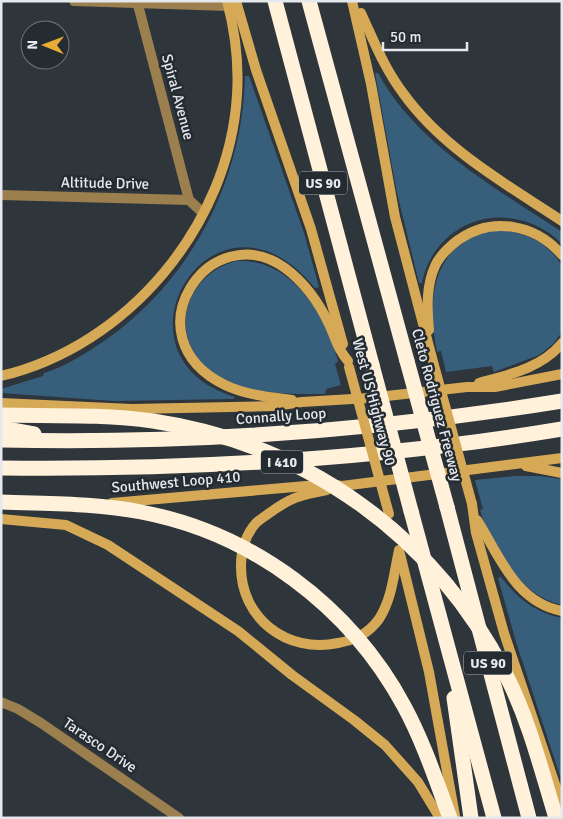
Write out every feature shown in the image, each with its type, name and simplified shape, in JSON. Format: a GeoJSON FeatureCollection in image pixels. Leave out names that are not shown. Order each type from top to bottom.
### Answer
{"type":"FeatureCollection","features":[{"type":"Feature","properties":{"kind":"highway","name":"US 90"},"geometry":{"type":"LineString","coordinates":[[275,1],[494,818]]}},
{"type":"Feature","properties":{"kind":"highway","name":"Cleto Rodriguez Freeway"},"geometry":{"type":"LineString","coordinates":[[310,1],[530,818]]}},
{"type":"Feature","properties":{"kind":"highway","name":"Connally Loop"},"geometry":{"type":"LineString","coordinates":[[1,440],[200,438],[320,431],[435,419],[562,400]]}},
{"type":"Feature","properties":{"kind":"highway"},"geometry":{"type":"LineString","coordinates":[[1,415],[123,418],[159,422],[203,431],[251,445],[293,464],[334,485],[367,508],[404,539],[432,567],[465,608],[486,640],[506,675],[522,712],[556,818]]}},
{"type":"Feature","properties":{"kind":"highway"},"geometry":{"type":"LineString","coordinates":[[1,428],[60,440]]}},
{"type":"Feature","properties":{"kind":"highway","name":"I 410"},"geometry":{"type":"LineString","coordinates":[[1,468],[167,467],[317,460],[428,448],[562,429]]}},
{"type":"Feature","properties":{"kind":"highway"},"geometry":{"type":"LineString","coordinates":[[1,502],[95,506],[159,516],[193,526],[226,539],[257,555],[286,574],[318,598],[340,619],[384,672],[413,724],[450,818]]}},
{"type":"Feature","properties":{"kind":"highway"},"geometry":{"type":"LineString","coordinates":[[450,655],[455,710],[470,818]]}},
{"type":"Feature","properties":{"kind":"main road"},"geometry":{"type":"LineString","coordinates":[[353,1],[389,73],[428,124],[458,151],[562,221]]}},
{"type":"Feature","properties":{"kind":"main road"},"geometry":{"type":"LineString","coordinates":[[353,1],[372,90],[395,217],[472,504],[476,533],[504,633],[562,805]]}},
{"type":"Feature","properties":{"kind":"main road"},"geometry":{"type":"LineString","coordinates":[[1,376],[34,366],[88,339],[124,312],[160,279],[179,255],[216,186],[232,135],[238,81],[230,3]]}},
{"type":"Feature","properties":{"kind":"main road","name":"West US Highway 90"},"geometry":{"type":"LineString","coordinates":[[230,3],[256,70],[313,236],[399,550],[429,672],[455,818]]}},
{"type":"Feature","properties":{"kind":"main road"},"geometry":{"type":"LineString","coordinates":[[429,345],[428,295],[430,278],[441,257],[461,238],[471,232],[488,227],[515,226],[542,236],[562,254]]}},
{"type":"Feature","properties":{"kind":"main road"},"geometry":{"type":"LineString","coordinates":[[302,402],[260,396],[236,390],[210,376],[194,361],[184,342],[180,317],[188,291],[203,271],[220,261],[240,256],[261,257],[280,265],[295,276],[317,302],[330,325],[339,350],[348,364]]}},
{"type":"Feature","properties":{"kind":"main road"},"geometry":{"type":"LineString","coordinates":[[467,387],[508,375],[533,365],[548,356],[562,343]]}},
{"type":"Feature","properties":{"kind":"main road"},"geometry":{"type":"LineString","coordinates":[[1,402],[141,410],[258,407],[467,387],[495,387],[562,374]]}},
{"type":"Feature","properties":{"kind":"main road","name":"Southwest Loop 410"},"geometry":{"type":"LineString","coordinates":[[1,508],[60,507],[329,484],[342,486],[562,458]]}},
{"type":"Feature","properties":{"kind":"main road"},"geometry":{"type":"LineString","coordinates":[[520,464],[562,473]]}},
{"type":"Feature","properties":{"kind":"main road"},"geometry":{"type":"LineString","coordinates":[[342,486],[288,500],[256,523],[245,539],[240,572],[249,604],[259,619],[274,632],[310,644],[331,645],[351,641],[367,632],[379,618],[388,602],[399,550]]}},
{"type":"Feature","properties":{"kind":"main road"},"geometry":{"type":"LineString","coordinates":[[475,517],[499,561],[517,584],[539,602],[562,611]]}},
{"type":"Feature","properties":{"kind":"main road"},"geometry":{"type":"LineString","coordinates":[[1,519],[66,525],[108,544],[238,631],[292,675],[385,745],[418,782],[440,818]]}},
{"type":"Feature","properties":{"kind":"street"},"geometry":{"type":"LineString","coordinates":[[74,1],[230,3]]}},
{"type":"Feature","properties":{"kind":"street","name":"Spiral Avenue"},"geometry":{"type":"LineString","coordinates":[[138,2],[189,200]]}},
{"type":"Feature","properties":{"kind":"street","name":"Altitude Drive"},"geometry":{"type":"LineString","coordinates":[[1,195],[189,200]]}},
{"type":"Feature","properties":{"kind":"street"},"geometry":{"type":"LineString","coordinates":[[189,200],[203,213]]}},
{"type":"Feature","properties":{"kind":"street","name":"Tarasco Drive"},"geometry":{"type":"LineString","coordinates":[[1,702],[18,709],[41,723],[179,818]]}},
{"type":"Feature","properties":{"kind":"shaded area"},"geometry":{"type":"Polygon","coordinates":[[[375,73],[378,73],[395,99],[414,122],[436,144],[485,181],[562,232],[562,244],[548,232],[516,219],[498,218],[481,220],[465,226],[450,236],[437,249],[426,269],[422,283],[419,283],[397,193],[375,73]]]}},
{"type":"Feature","properties":{"kind":"shaded area"},"geometry":{"type":"Polygon","coordinates":[[[245,76],[249,76],[304,233],[319,287],[315,288],[277,256],[241,247],[209,258],[186,281],[174,312],[176,345],[195,376],[235,397],[233,399],[114,401],[1,393],[1,389],[43,376],[44,373],[75,359],[104,341],[135,317],[162,289],[186,258],[206,225],[222,190],[234,153],[242,115],[245,76]]]}},
{"type":"Feature","properties":{"kind":"shaded area"},"geometry":{"type":"Polygon","coordinates":[[[497,230],[517,233],[534,239],[550,250],[562,266],[562,332],[553,344],[539,355],[494,372],[492,366],[446,372],[441,351],[437,352],[434,331],[434,292],[438,274],[447,259],[459,246],[475,236],[497,230]]]}},
{"type":"Feature","properties":{"kind":"shaded area"},"geometry":{"type":"Polygon","coordinates":[[[237,261],[256,263],[274,269],[290,279],[303,293],[315,308],[325,326],[338,361],[335,364],[341,385],[326,389],[325,394],[257,390],[244,387],[218,376],[202,363],[191,347],[186,330],[187,312],[192,295],[203,281],[218,269],[237,261]]]}},
{"type":"Feature","properties":{"kind":"shaded area"},"geometry":{"type":"Polygon","coordinates":[[[539,476],[562,479],[562,605],[547,600],[533,592],[520,581],[500,554],[485,525],[480,510],[483,509],[475,480],[539,476]]]}},
{"type":"Feature","properties":{"kind":"shaded area"},"geometry":{"type":"Polygon","coordinates":[[[501,577],[513,592],[527,604],[552,616],[562,618],[562,782],[516,642],[498,578],[501,577]]]}}]}
